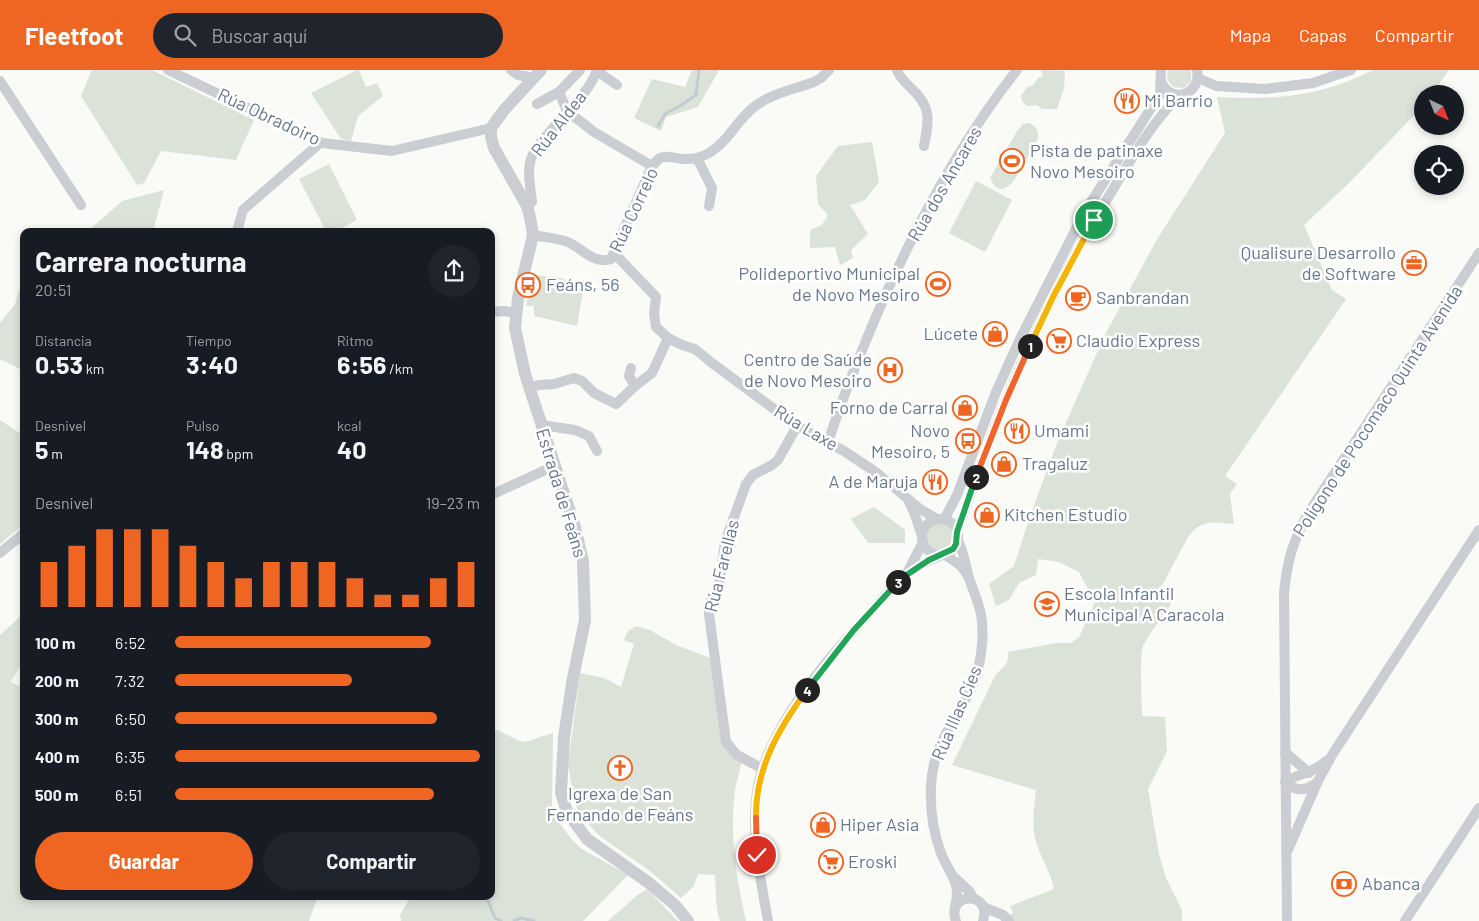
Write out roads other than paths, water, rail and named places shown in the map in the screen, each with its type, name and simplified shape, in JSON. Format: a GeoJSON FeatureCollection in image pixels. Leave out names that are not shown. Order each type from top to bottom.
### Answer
{"type":"FeatureCollection","features":[{"type":"Feature","properties":{"kind":"street","name":"Rúa Obradoiro"},"geometry":{"type":"LineString","coordinates":[[168,70],[320,143],[392,151],[491,128]]}},
{"type":"Feature","properties":{"kind":"street"},"geometry":{"type":"LineString","coordinates":[[511,70],[518,75],[537,74]]}},
{"type":"Feature","properties":{"kind":"street"},"geometry":{"type":"LineString","coordinates":[[537,104],[558,92],[580,70]]}},
{"type":"Feature","properties":{"kind":"street"},"geometry":{"type":"LineString","coordinates":[[598,70],[617,85]]}},
{"type":"Feature","properties":{"kind":"street","name":"Rúa Aldea"},"geometry":{"type":"LineString","coordinates":[[527,206],[532,202],[528,175],[530,161],[537,147],[593,81],[598,70]]}},
{"type":"Feature","properties":{"kind":"street","name":"Rúa Correlo"},"geometry":{"type":"LineString","coordinates":[[533,235],[566,241],[597,260],[605,261],[611,259],[652,166],[662,157],[686,160],[708,153],[718,146],[754,107],[764,101],[814,82],[829,70]]}},
{"type":"Feature","properties":{"kind":"street"},"geometry":{"type":"LineString","coordinates":[[897,70],[902,81],[924,103],[928,112],[924,146]]}},
{"type":"Feature","properties":{"kind":"street","name":"Rúa dos Ancares"},"geometry":{"type":"LineString","coordinates":[[828,443],[852,373],[911,240],[973,132],[1017,70]]}},
{"type":"Feature","properties":{"kind":"street"},"geometry":{"type":"LineString","coordinates":[[1161,75],[1167,91],[1183,94],[1216,86],[1264,89],[1292,86],[1330,78],[1351,70]]}},
{"type":"Feature","properties":{"kind":"street"},"geometry":{"type":"LineString","coordinates":[[768,921],[757,855],[755,804],[762,769],[778,733],[819,673],[853,631],[905,576],[929,560],[953,549],[1006,400],[1053,297],[1094,220],[1160,116],[1183,94],[1196,85],[1198,73],[1216,86]]}},
{"type":"Feature","properties":{"kind":"street"},"geometry":{"type":"LineString","coordinates":[[491,128],[504,110],[537,74]]}},
{"type":"Feature","properties":{"kind":"street"},"geometry":{"type":"LineString","coordinates":[[905,576],[922,539],[926,525],[940,519],[957,495],[1018,341],[1084,213],[1160,94],[1161,75]]}},
{"type":"Feature","properties":{"kind":"street"},"geometry":{"type":"LineString","coordinates":[[0,82],[81,205]]}},
{"type":"Feature","properties":{"kind":"street"},"geometry":{"type":"LineString","coordinates":[[558,92],[567,111],[594,132],[652,166]]}},
{"type":"Feature","properties":{"kind":"street","name":"Estrada de Feáns"},"geometry":{"type":"LineString","coordinates":[[491,128],[494,148],[527,206],[533,235],[516,313],[515,328],[525,374],[575,526],[583,561],[585,620],[564,736],[560,794],[567,812],[586,839],[649,883],[675,905],[688,921]]}},
{"type":"Feature","properties":{"kind":"street"},"geometry":{"type":"LineString","coordinates":[[238,228],[243,210],[320,143]]}},
{"type":"Feature","properties":{"kind":"street"},"geometry":{"type":"LineString","coordinates":[[697,158],[712,188],[709,206]]}},
{"type":"Feature","properties":{"kind":"street"},"geometry":{"type":"LineString","coordinates":[[530,388],[574,378],[582,381],[594,394],[616,404],[652,373],[668,338],[656,327],[654,313],[656,297],[614,253]]}},
{"type":"Feature","properties":{"kind":"street","name":"Polígono de Pocomaco Quinta Avenida"},"geometry":{"type":"LineString","coordinates":[[1287,921],[1284,593],[1286,566],[1294,539],[1307,516],[1479,253]]}},
{"type":"Feature","properties":{"kind":"street"},"geometry":{"type":"LineString","coordinates":[[495,312],[516,313]]}},
{"type":"Feature","properties":{"kind":"street","name":"Rúa Laxe"},"geometry":{"type":"LineString","coordinates":[[668,338],[682,345],[695,348],[712,363],[797,426],[877,473],[920,509],[940,519]]}},
{"type":"Feature","properties":{"kind":"street"},"geometry":{"type":"LineString","coordinates":[[631,368],[629,376],[635,386]]}},
{"type":"Feature","properties":{"kind":"street"},"geometry":{"type":"LineString","coordinates":[[541,425],[575,430],[589,436],[597,451]]}},
{"type":"Feature","properties":{"kind":"street","name":"Rúa Farellas"},"geometry":{"type":"LineString","coordinates":[[762,769],[737,755],[726,742],[708,614],[710,604],[719,586],[726,542],[746,484],[753,475],[778,460],[797,426]]}},
{"type":"Feature","properties":{"kind":"street"},"geometry":{"type":"LineString","coordinates":[[495,493],[554,466]]}},
{"type":"Feature","properties":{"kind":"street","name":"Rúa Laxe"},"geometry":{"type":"LineString","coordinates":[[907,499],[914,512],[922,539]]}},
{"type":"Feature","properties":{"kind":"street"},"geometry":{"type":"LineString","coordinates":[[940,519],[949,522],[957,535]]}},
{"type":"Feature","properties":{"kind":"street"},"geometry":{"type":"LineString","coordinates":[[1286,853],[1317,783],[1332,755],[1479,530]]}},
{"type":"Feature","properties":{"kind":"street","name":"Rúa Illas Cíes"},"geometry":{"type":"LineString","coordinates":[[956,921],[953,913],[958,896],[953,877],[941,854],[931,808],[934,760],[944,736],[972,687],[979,662],[982,639],[981,616],[957,535]]}},
{"type":"Feature","properties":{"kind":"street"},"geometry":{"type":"LineString","coordinates":[[0,553],[20,536]]}},
{"type":"Feature","properties":{"kind":"street"},"geometry":{"type":"LineString","coordinates":[[922,539],[930,552],[943,554]]}},
{"type":"Feature","properties":{"kind":"street","name":"Rúa Illas Cíes"},"geometry":{"type":"LineString","coordinates":[[943,554],[961,566],[969,576]]}},
{"type":"Feature","properties":{"kind":"street"},"geometry":{"type":"LineString","coordinates":[[1285,752],[1309,773]]}},
{"type":"Feature","properties":{"kind":"street"},"geometry":{"type":"LineString","coordinates":[[1317,783],[1309,788],[1301,789],[1291,788],[1285,782],[1293,777],[1309,773],[1321,766],[1332,755]]}},
{"type":"Feature","properties":{"kind":"street"},"geometry":{"type":"LineString","coordinates":[[1405,921],[1479,808]]}},
{"type":"Feature","properties":{"kind":"street","name":"Rúa Illas Cíes"},"geometry":{"type":"LineString","coordinates":[[953,877],[962,883],[973,898],[979,901],[983,907],[1003,915],[1008,921]]}},
{"type":"Feature","properties":{"kind":"street"},"geometry":{"type":"LineString","coordinates":[[955,906],[966,898],[973,898]]}},
{"type":"Feature","properties":{"kind":"street"},"geometry":{"type":"LineString","coordinates":[[983,907],[985,914],[983,921]]}},
{"type":"Feature","properties":{"kind":"waterway"},"geometry":{"type":"LineString","coordinates":[[658,126],[665,114],[696,95],[699,70]]}},
{"type":"Feature","properties":{"kind":"waterway"},"geometry":{"type":"LineString","coordinates":[[488,900],[495,918],[501,921]]}},
{"type":"Feature","properties":{"kind":"waterway"},"geometry":{"type":"LineString","coordinates":[[514,921],[521,918],[534,921]]}},
{"type":"Feature","properties":{"kind":"place","name":"Mi Barrio"},"geometry":{"type":"Point","coordinates":[1127,101]}},
{"type":"Feature","properties":{"kind":"place","name":"Pista de patinaxe Novo Mesoiro"},"geometry":{"type":"Point","coordinates":[1012,161]}},
{"type":"Feature","properties":{"kind":"place","name":"Qualisure Desarrollo de Software"},"geometry":{"type":"Point","coordinates":[1414,263]}},
{"type":"Feature","properties":{"kind":"place","name":"Polideportivo Municipal de Novo Mesoiro"},"geometry":{"type":"Point","coordinates":[938,284]}},
{"type":"Feature","properties":{"kind":"place","name":"Feáns, 56"},"geometry":{"type":"Point","coordinates":[528,285]}},
{"type":"Feature","properties":{"kind":"place","name":"Sanbrandan"},"geometry":{"type":"Point","coordinates":[1078,298]}},
{"type":"Feature","properties":{"kind":"place","name":"Lúcete"},"geometry":{"type":"Point","coordinates":[995,334]}},
{"type":"Feature","properties":{"kind":"place","name":"Claudio Express"},"geometry":{"type":"Point","coordinates":[1059,341]}},
{"type":"Feature","properties":{"kind":"place","name":"Centro de Saúde de Novo Mesoiro"},"geometry":{"type":"Point","coordinates":[890,370]}},
{"type":"Feature","properties":{"kind":"place","name":"Forno de Carral"},"geometry":{"type":"Point","coordinates":[965,408]}},
{"type":"Feature","properties":{"kind":"place","name":"Umami"},"geometry":{"type":"Point","coordinates":[1017,431]}},
{"type":"Feature","properties":{"kind":"place","name":"Novo Mesoiro, 5"},"geometry":{"type":"Point","coordinates":[968,441]}},
{"type":"Feature","properties":{"kind":"place","name":"Tragaluz"},"geometry":{"type":"Point","coordinates":[1004,464]}},
{"type":"Feature","properties":{"kind":"place","name":"A de Maruja"},"geometry":{"type":"Point","coordinates":[935,482]}},
{"type":"Feature","properties":{"kind":"place","name":"Kitchen Estudio"},"geometry":{"type":"Point","coordinates":[987,515]}},
{"type":"Feature","properties":{"kind":"place","name":"Escola Infantil Municipal A Caracola"},"geometry":{"type":"Point","coordinates":[1047,604]}},
{"type":"Feature","properties":{"kind":"place","name":"Igrexa de San Fernando de Feáns"},"geometry":{"type":"Point","coordinates":[620,768]}},
{"type":"Feature","properties":{"kind":"place","name":"Hiper Asia"},"geometry":{"type":"Point","coordinates":[823,825]}},
{"type":"Feature","properties":{"kind":"place","name":"Eroski"},"geometry":{"type":"Point","coordinates":[831,862]}},
{"type":"Feature","properties":{"kind":"place","name":"Abanca"},"geometry":{"type":"Point","coordinates":[1344,884]}}]}
